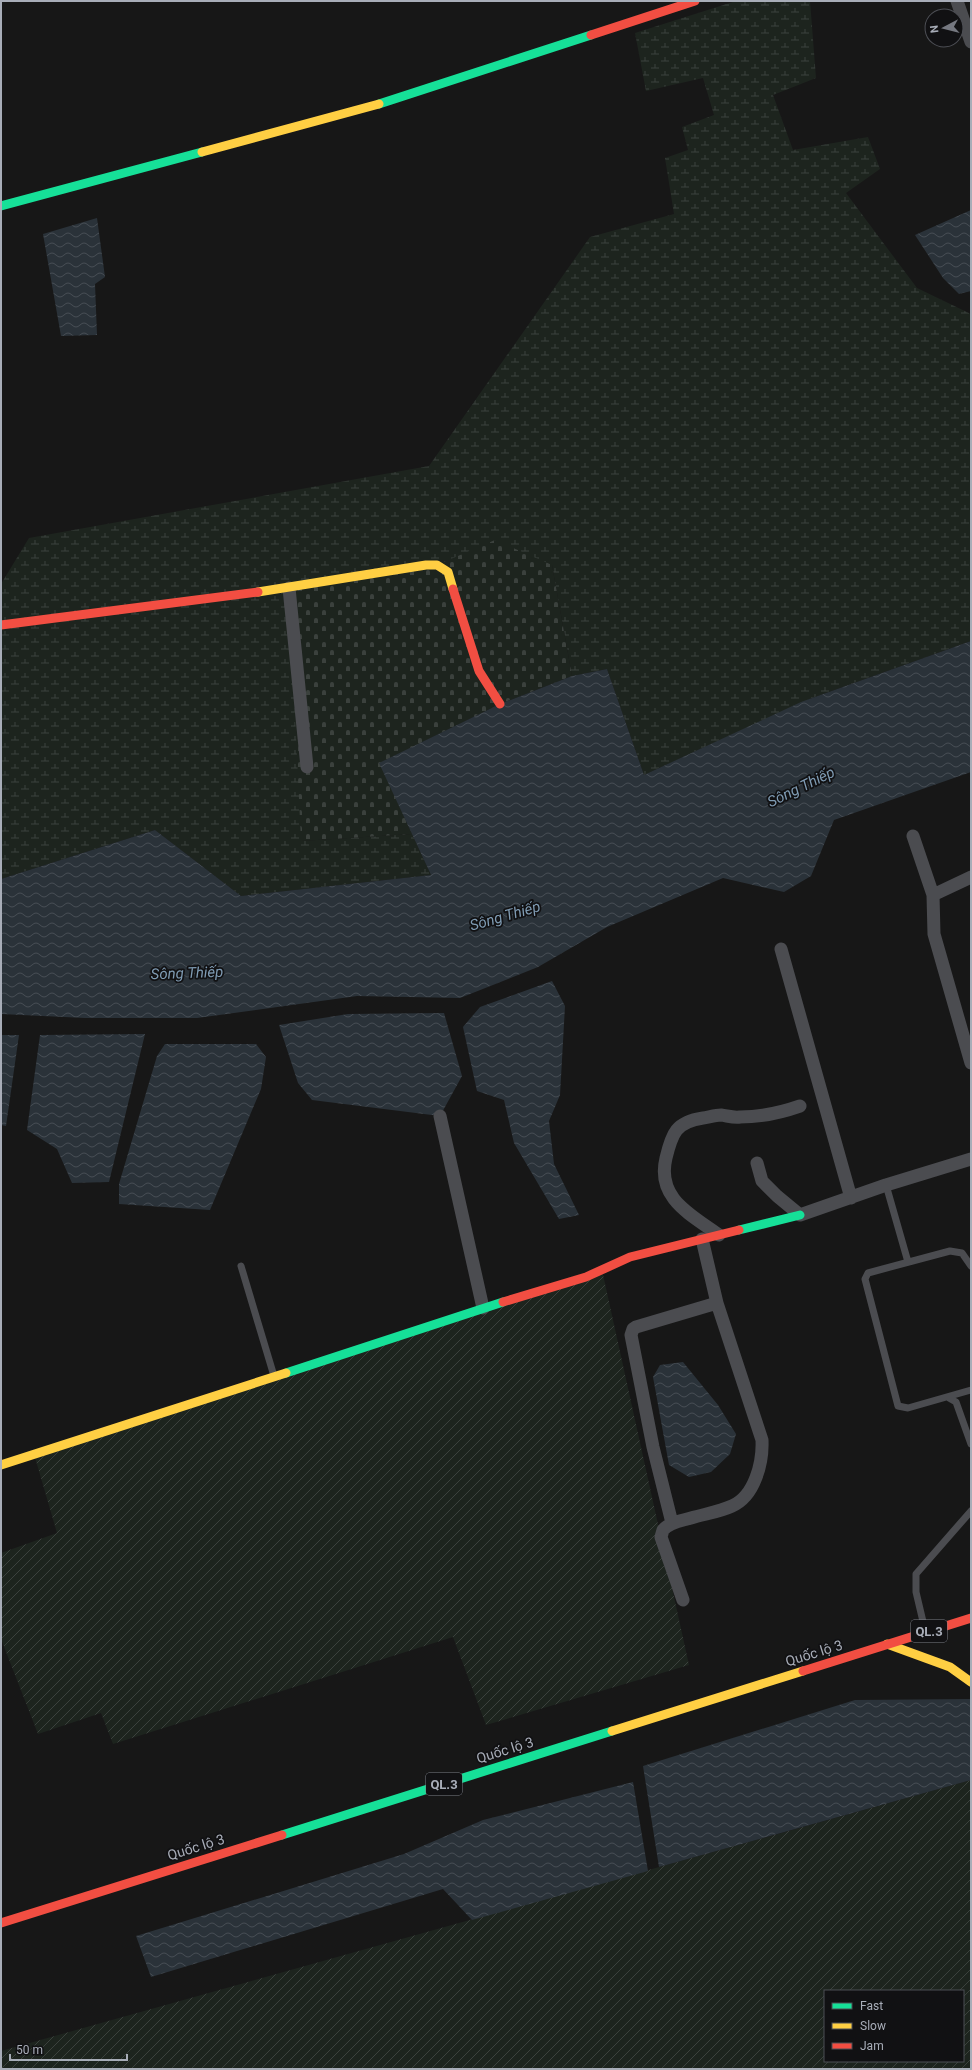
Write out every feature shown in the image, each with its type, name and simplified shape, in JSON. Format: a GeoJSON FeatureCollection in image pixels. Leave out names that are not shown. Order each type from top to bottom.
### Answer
{"type":"FeatureCollection","features":[{"type":"Feature","properties":{"kind":"main road"},"geometry":{"type":"LineString","coordinates":[[1,206],[365,109],[694,1]]}},
{"type":"Feature","properties":{"kind":"main road"},"geometry":{"type":"LineString","coordinates":[[1,625],[289,588],[426,565],[437,565],[448,572],[478,671],[500,704]]}},
{"type":"Feature","properties":{"kind":"main road"},"geometry":{"type":"LineString","coordinates":[[1,1464],[274,1377],[483,1308],[586,1277],[630,1257],[800,1215]]}},
{"type":"Feature","properties":{"kind":"main road","name":"Quốc lộ 3"},"geometry":{"type":"LineString","coordinates":[[1,1923],[971,1618]]}},
{"type":"Feature","properties":{"kind":"main road"},"geometry":{"type":"LineString","coordinates":[[887,1644],[950,1667],[971,1682]]}},
{"type":"Feature","properties":{"kind":"street"},"geometry":{"type":"LineString","coordinates":[[957,1],[971,42]]}},
{"type":"Feature","properties":{"kind":"street"},"geometry":{"type":"LineString","coordinates":[[289,588],[307,767]]}},
{"type":"Feature","properties":{"kind":"street"},"geometry":{"type":"LineString","coordinates":[[913,836],[933,895],[934,934],[971,1063]]}},
{"type":"Feature","properties":{"kind":"street"},"geometry":{"type":"LineString","coordinates":[[933,895],[971,877]]}},
{"type":"Feature","properties":{"kind":"street"},"geometry":{"type":"LineString","coordinates":[[781,949],[851,1198]]}},
{"type":"Feature","properties":{"kind":"street"},"geometry":{"type":"LineString","coordinates":[[719,1235],[675,1204],[666,1186],[665,1162],[673,1134],[682,1124],[694,1119],[720,1115],[737,1118],[758,1116],[800,1106]]}},
{"type":"Feature","properties":{"kind":"street"},"geometry":{"type":"LineString","coordinates":[[440,1116],[483,1308]]}},
{"type":"Feature","properties":{"kind":"street"},"geometry":{"type":"LineString","coordinates":[[757,1163],[762,1181],[800,1215],[886,1185],[971,1159]]}},
{"type":"Feature","properties":{"kind":"street"},"geometry":{"type":"LineString","coordinates":[[683,1600],[661,1537],[662,1530],[672,1523],[733,1506],[746,1494],[753,1483],[763,1455],[762,1440],[717,1303],[702,1239]]}},
{"type":"Feature","properties":{"kind":"street"},"geometry":{"type":"LineString","coordinates":[[672,1523],[653,1447],[631,1335],[633,1329],[636,1327],[717,1303]]}},
{"type":"Feature","properties":{"kind":"lane"},"geometry":{"type":"LineString","coordinates":[[886,1185],[908,1262]]}},
{"type":"Feature","properties":{"kind":"lane"},"geometry":{"type":"LineString","coordinates":[[971,1266],[962,1253],[950,1251],[868,1273],[865,1280],[898,1406],[908,1408],[949,1398],[971,1390]]}},
{"type":"Feature","properties":{"kind":"lane"},"geometry":{"type":"LineString","coordinates":[[241,1266],[274,1377]]}},
{"type":"Feature","properties":{"kind":"lane"},"geometry":{"type":"LineString","coordinates":[[949,1398],[956,1402],[971,1444]]}},
{"type":"Feature","properties":{"kind":"lane"},"geometry":{"type":"LineString","coordinates":[[925,1632],[916,1592],[916,1574],[971,1511]]}},
{"type":"Feature","properties":{"kind":"green space"},"geometry":{"type":"Polygon","coordinates":[[[736,1],[810,1],[816,78],[773,95],[793,150],[868,137],[880,169],[846,193],[917,288],[971,314],[971,641],[812,698],[644,775],[607,669],[572,676],[552,565],[301,841],[412,834],[431,875],[241,896],[155,830],[1,879],[1,584],[29,538],[429,466],[590,237],[674,214],[665,158],[688,150],[682,127],[714,115],[703,78],[646,91],[635,33],[736,1]]]}},
{"type":"Feature","properties":{"kind":"green space"},"geometry":{"type":"Polygon","coordinates":[[[495,540],[552,565],[572,676],[500,704],[380,763],[412,834],[301,841],[289,588],[437,565],[495,540]]]}},
{"type":"Feature","properties":{"kind":"green space"},"geometry":{"type":"Polygon","coordinates":[[[602,1270],[689,1665],[486,1725],[453,1637],[113,1744],[101,1713],[38,1734],[1,1639],[1,1553],[57,1533],[34,1454],[602,1270]]]}},
{"type":"Feature","properties":{"kind":"green space"},"geometry":{"type":"Polygon","coordinates":[[[971,1780],[971,2069],[1,2069],[1,2051],[971,1780]]]}},
{"type":"Feature","properties":{"kind":"water"},"geometry":{"type":"Polygon","coordinates":[[[971,210],[971,291],[959,294],[943,278],[915,235],[971,210]]]}},
{"type":"Feature","properties":{"kind":"water"},"geometry":{"type":"Polygon","coordinates":[[[97,218],[105,277],[95,284],[97,335],[61,336],[43,234],[97,218]]]}},
{"type":"Feature","properties":{"kind":"water","name":"Sông Thiếp"},"geometry":{"type":"Polygon","coordinates":[[[971,641],[971,772],[834,820],[811,876],[784,892],[723,878],[607,927],[538,967],[460,998],[357,996],[197,1018],[85,1018],[1,1014],[1,879],[155,830],[241,896],[431,875],[379,763],[500,704],[572,676],[607,669],[644,775],[801,702],[971,641]]]}},
{"type":"Feature","properties":{"kind":"water"},"geometry":{"type":"Polygon","coordinates":[[[552,981],[565,1006],[560,1095],[549,1121],[554,1164],[579,1215],[559,1219],[514,1143],[504,1100],[477,1091],[463,1027],[480,1007],[552,981]]]}},
{"type":"Feature","properties":{"kind":"water"},"geometry":{"type":"Polygon","coordinates":[[[444,1013],[462,1076],[440,1116],[312,1100],[298,1083],[279,1025],[348,1014],[444,1013]]]}},
{"type":"Feature","properties":{"kind":"water"},"geometry":{"type":"Polygon","coordinates":[[[145,1034],[109,1182],[72,1183],[57,1149],[27,1130],[40,1035],[145,1034]]]}},
{"type":"Feature","properties":{"kind":"water"},"geometry":{"type":"Polygon","coordinates":[[[1,1035],[19,1035],[6,1126],[1,1125],[1,1035]]]}},
{"type":"Feature","properties":{"kind":"water"},"geometry":{"type":"Polygon","coordinates":[[[165,1044],[256,1044],[266,1057],[261,1089],[210,1210],[119,1204],[119,1184],[157,1056],[165,1044]]]}},
{"type":"Feature","properties":{"kind":"water"},"geometry":{"type":"Polygon","coordinates":[[[683,1362],[718,1405],[736,1434],[730,1454],[711,1472],[689,1477],[669,1465],[653,1377],[660,1365],[683,1362]]]}},
{"type":"Feature","properties":{"kind":"water"},"geometry":{"type":"Polygon","coordinates":[[[971,1699],[971,1780],[659,1867],[643,1766],[855,1700],[971,1699]]]}},
{"type":"Feature","properties":{"kind":"water"},"geometry":{"type":"Polygon","coordinates":[[[633,1782],[648,1871],[472,1920],[443,1889],[151,1977],[136,1936],[404,1854],[483,1820],[633,1782]]]}},
{"type":"Feature","properties":{"kind":"traffic: fast"},"geometry":{"type":"LineString","coordinates":[[379,104],[591,35]]}},
{"type":"Feature","properties":{"kind":"traffic: fast"},"geometry":{"type":"LineString","coordinates":[[1,206],[202,152]]}},
{"type":"Feature","properties":{"kind":"traffic: fast"},"geometry":{"type":"LineString","coordinates":[[739,1230],[800,1215]]}},
{"type":"Feature","properties":{"kind":"traffic: fast"},"geometry":{"type":"LineString","coordinates":[[286,1373],[503,1302]]}},
{"type":"Feature","properties":{"kind":"traffic: fast"},"geometry":{"type":"LineString","coordinates":[[282,1835],[612,1731]]}},
{"type":"Feature","properties":{"kind":"traffic: slow"},"geometry":{"type":"LineString","coordinates":[[202,152],[379,104]]}},
{"type":"Feature","properties":{"kind":"traffic: slow"},"geometry":{"type":"LineString","coordinates":[[258,592],[426,565],[437,565],[448,572],[453,589]]}},
{"type":"Feature","properties":{"kind":"traffic: slow"},"geometry":{"type":"LineString","coordinates":[[1,1465],[286,1373]]}},
{"type":"Feature","properties":{"kind":"traffic: slow"},"geometry":{"type":"LineString","coordinates":[[887,1644],[950,1667],[971,1682]]}},
{"type":"Feature","properties":{"kind":"traffic: slow"},"geometry":{"type":"LineString","coordinates":[[612,1731],[803,1671]]}},
{"type":"Feature","properties":{"kind":"traffic: jam"},"geometry":{"type":"LineString","coordinates":[[591,35],[695,1]]}},
{"type":"Feature","properties":{"kind":"traffic: jam"},"geometry":{"type":"LineString","coordinates":[[453,589],[479,671],[500,704]]}},
{"type":"Feature","properties":{"kind":"traffic: jam"},"geometry":{"type":"LineString","coordinates":[[1,625],[258,592]]}},
{"type":"Feature","properties":{"kind":"traffic: jam"},"geometry":{"type":"LineString","coordinates":[[503,1302],[586,1277],[630,1257],[739,1230]]}},
{"type":"Feature","properties":{"kind":"traffic: jam"},"geometry":{"type":"LineString","coordinates":[[803,1671],[971,1618]]}},
{"type":"Feature","properties":{"kind":"traffic: jam"},"geometry":{"type":"LineString","coordinates":[[1,1923],[282,1835]]}}]}
